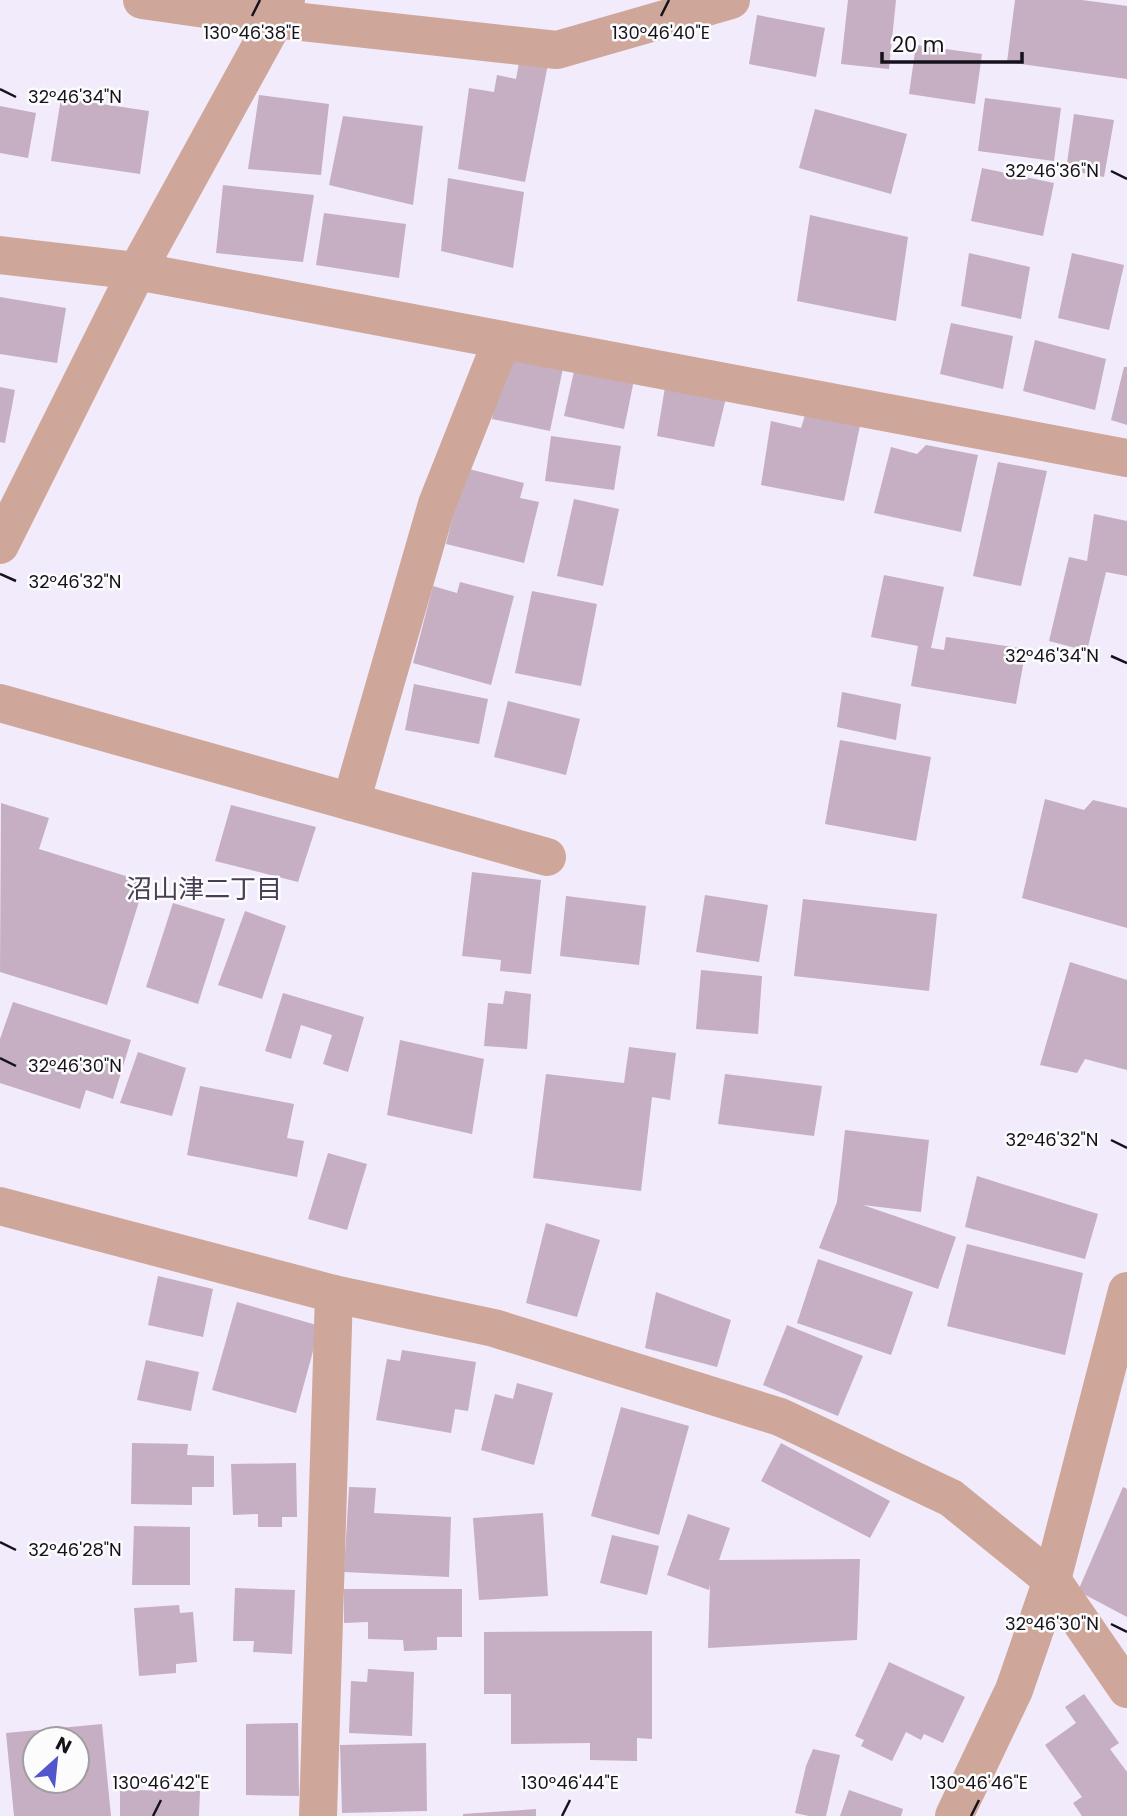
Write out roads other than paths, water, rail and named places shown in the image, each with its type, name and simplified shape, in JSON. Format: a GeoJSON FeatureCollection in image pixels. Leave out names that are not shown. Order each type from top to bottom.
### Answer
{"type":"FeatureCollection","features":[{"type":"Feature","properties":{"kind":"street"},"geometry":{"type":"LineString","coordinates":[[142,0],[280,10],[557,50],[731,0]]}},
{"type":"Feature","properties":{"kind":"street"},"geometry":{"type":"LineString","coordinates":[[0,545],[137,271],[280,10]]}},
{"type":"Feature","properties":{"kind":"street"},"geometry":{"type":"LineString","coordinates":[[0,255],[137,271],[1127,458]]}},
{"type":"Feature","properties":{"kind":"street"},"geometry":{"type":"LineString","coordinates":[[351,802],[437,505],[502,340]]}},
{"type":"Feature","properties":{"kind":"street"},"geometry":{"type":"LineString","coordinates":[[0,703],[547,857]]}},
{"type":"Feature","properties":{"kind":"street"},"geometry":{"type":"LineString","coordinates":[[0,1206],[334,1294],[494,1328],[780,1417],[951,1498],[1052,1580],[1127,1689]]}},
{"type":"Feature","properties":{"kind":"street"},"geometry":{"type":"LineString","coordinates":[[954,1816],[1014,1690],[1052,1580],[1127,1290]]}},
{"type":"Feature","properties":{"kind":"street"},"geometry":{"type":"LineString","coordinates":[[318,1816],[334,1294]]}},
{"type":"Feature","properties":{"kind":"district","name":"沼山津二丁目"},"geometry":{"type":"Point","coordinates":[204,889]}}]}
